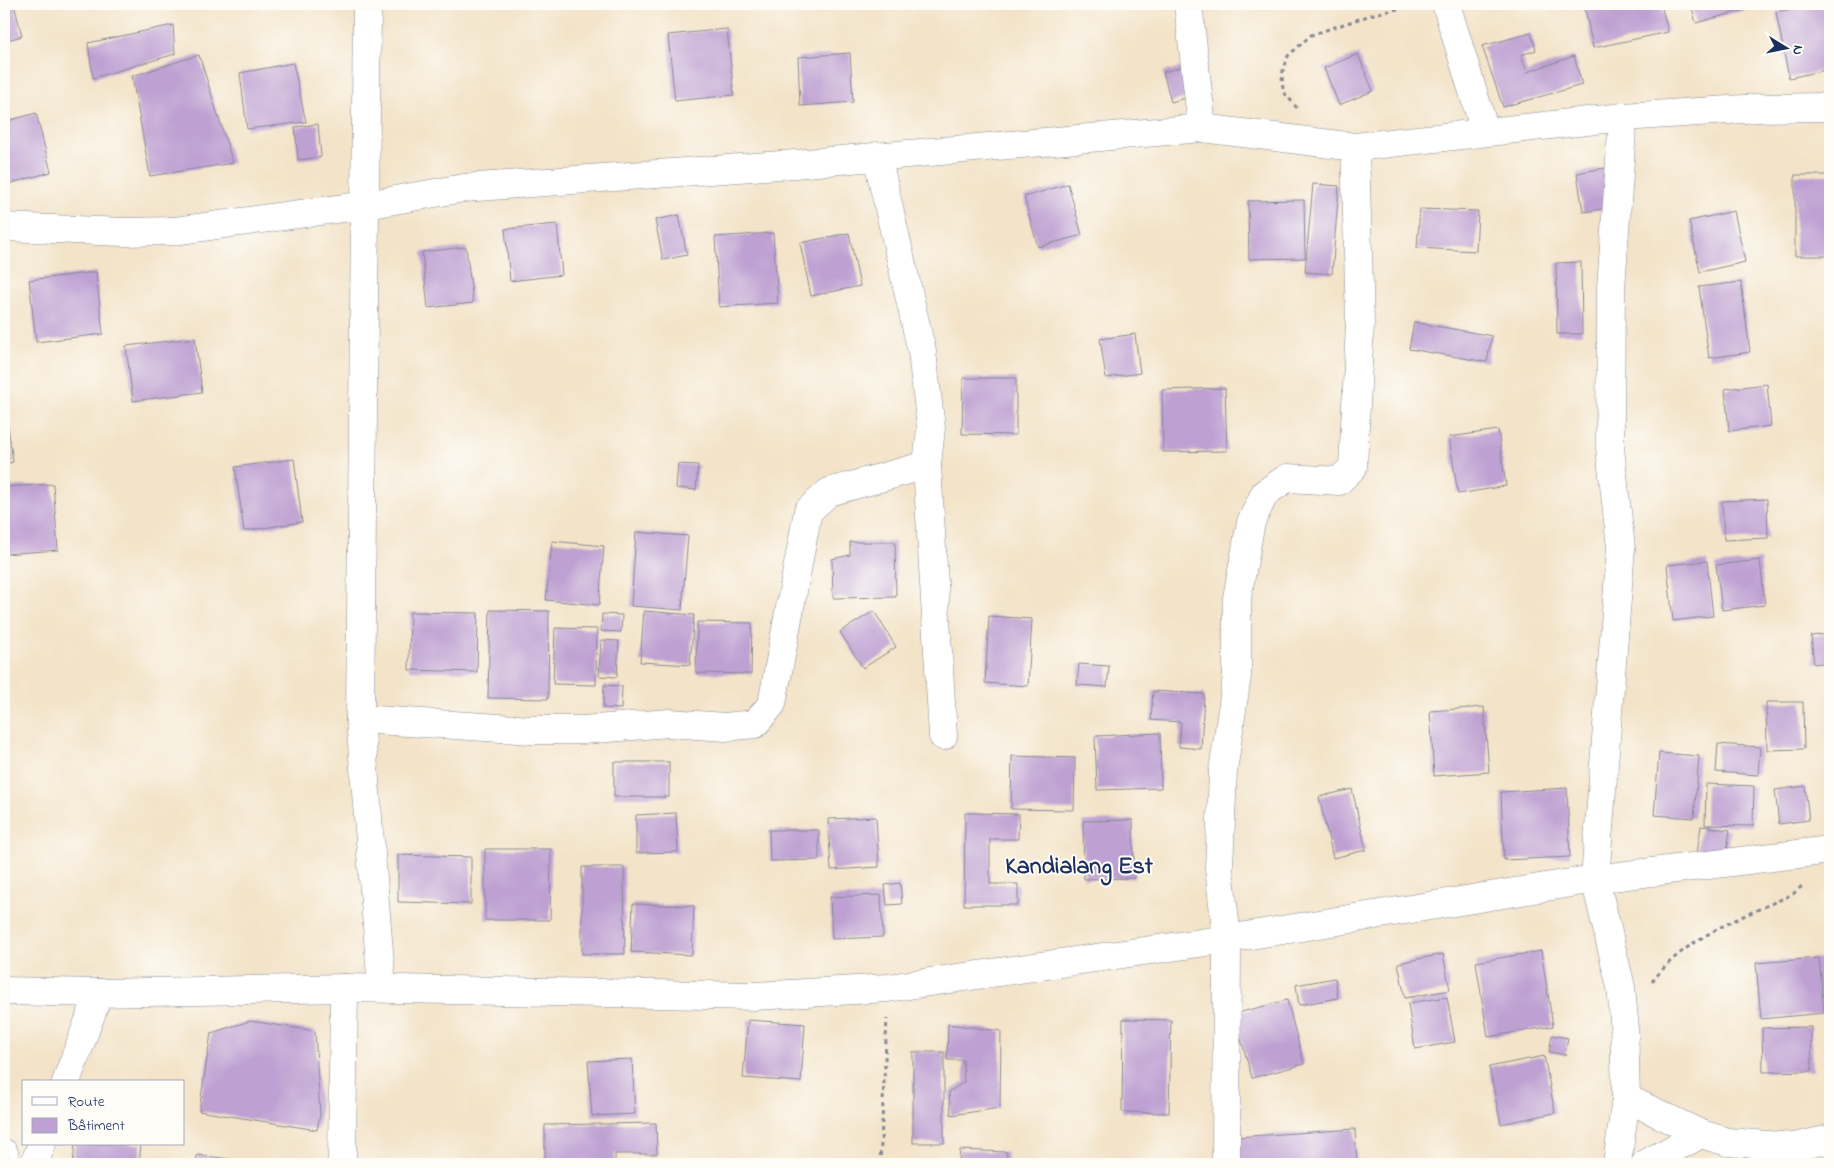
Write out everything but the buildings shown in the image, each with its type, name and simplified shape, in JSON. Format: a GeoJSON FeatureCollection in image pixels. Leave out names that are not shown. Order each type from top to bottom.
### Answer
{"type":"FeatureCollection","features":[{"type":"Feature","properties":{"kind":"street"},"geometry":{"type":"LineString","coordinates":[[368,4],[360,720],[382,988]]}},
{"type":"Feature","properties":{"kind":"street"},"geometry":{"type":"LineString","coordinates":[[1188,4],[1202,128]]}},
{"type":"Feature","properties":{"kind":"street"},"geometry":{"type":"LineString","coordinates":[[1446,4],[1485,131]]}},
{"type":"Feature","properties":{"kind":"street"},"geometry":{"type":"LineString","coordinates":[[4,227],[123,232],[174,231],[366,205],[464,188],[877,156],[1202,128],[1355,147],[1623,117],[1759,108],[1830,107]]}},
{"type":"Feature","properties":{"kind":"street"},"geometry":{"type":"LineString","coordinates":[[1617,1164],[1626,1098],[1624,1019],[1621,987],[1595,879],[1621,548],[1610,448],[1610,316],[1623,117]]}},
{"type":"Feature","properties":{"kind":"street"},"geometry":{"type":"LineString","coordinates":[[1226,1164],[1227,939],[1219,868],[1223,771],[1237,676],[1237,598],[1251,522],[1265,493],[1287,478],[1339,481],[1353,467],[1360,323],[1355,147]]}},
{"type":"Feature","properties":{"kind":"street"},"geometry":{"type":"LineString","coordinates":[[877,156],[922,352],[931,428],[927,465],[943,736]]}},
{"type":"Feature","properties":{"kind":"street"},"geometry":{"type":"LineString","coordinates":[[360,720],[532,730],[584,730],[669,723],[725,727],[755,724],[772,704],[808,511],[829,492],[927,465]]}},
{"type":"Feature","properties":{"kind":"street"},"geometry":{"type":"LineString","coordinates":[[4,991],[99,992],[382,988],[755,996],[888,988],[1227,939],[1595,879],[1830,850]]}},
{"type":"Feature","properties":{"kind":"street"},"geometry":{"type":"LineString","coordinates":[[342,1164],[344,988]]}},
{"type":"Feature","properties":{"kind":"street"},"geometry":{"type":"LineString","coordinates":[[67,1080],[99,992]]}},
{"type":"Feature","properties":{"kind":"street"},"geometry":{"type":"LineString","coordinates":[[1626,1098],[1701,1134],[1728,1142],[1795,1148],[1830,1139]]}},
{"type":"Feature","properties":{"kind":"street"},"geometry":{"type":"LineString","coordinates":[[1645,1164],[1701,1134]]}},
{"type":"Feature","properties":{"kind":"street"},"geometry":{"type":"LineString","coordinates":[[34,1164],[41,1146]]}},
{"type":"Feature","properties":{"kind":"street"},"geometry":{"type":"LineString","coordinates":[[4,1153],[6,1164]]}},
{"type":"Feature","properties":{"kind":"path"},"geometry":{"type":"LineString","coordinates":[[1323,142],[1283,91],[1282,74],[1288,56],[1311,34],[1374,14],[1425,4]]}},
{"type":"Feature","properties":{"kind":"path"},"geometry":{"type":"LineString","coordinates":[[1624,1019],[1657,974],[1680,952],[1710,932],[1793,894],[1806,883]]}},
{"type":"Feature","properties":{"kind":"path"},"geometry":{"type":"LineString","coordinates":[[880,1164],[888,988]]}},
{"type":"Feature","properties":{"kind":"district","name":"Kandialang Est"},"geometry":{"type":"Point","coordinates":[1079,867]}}]}
